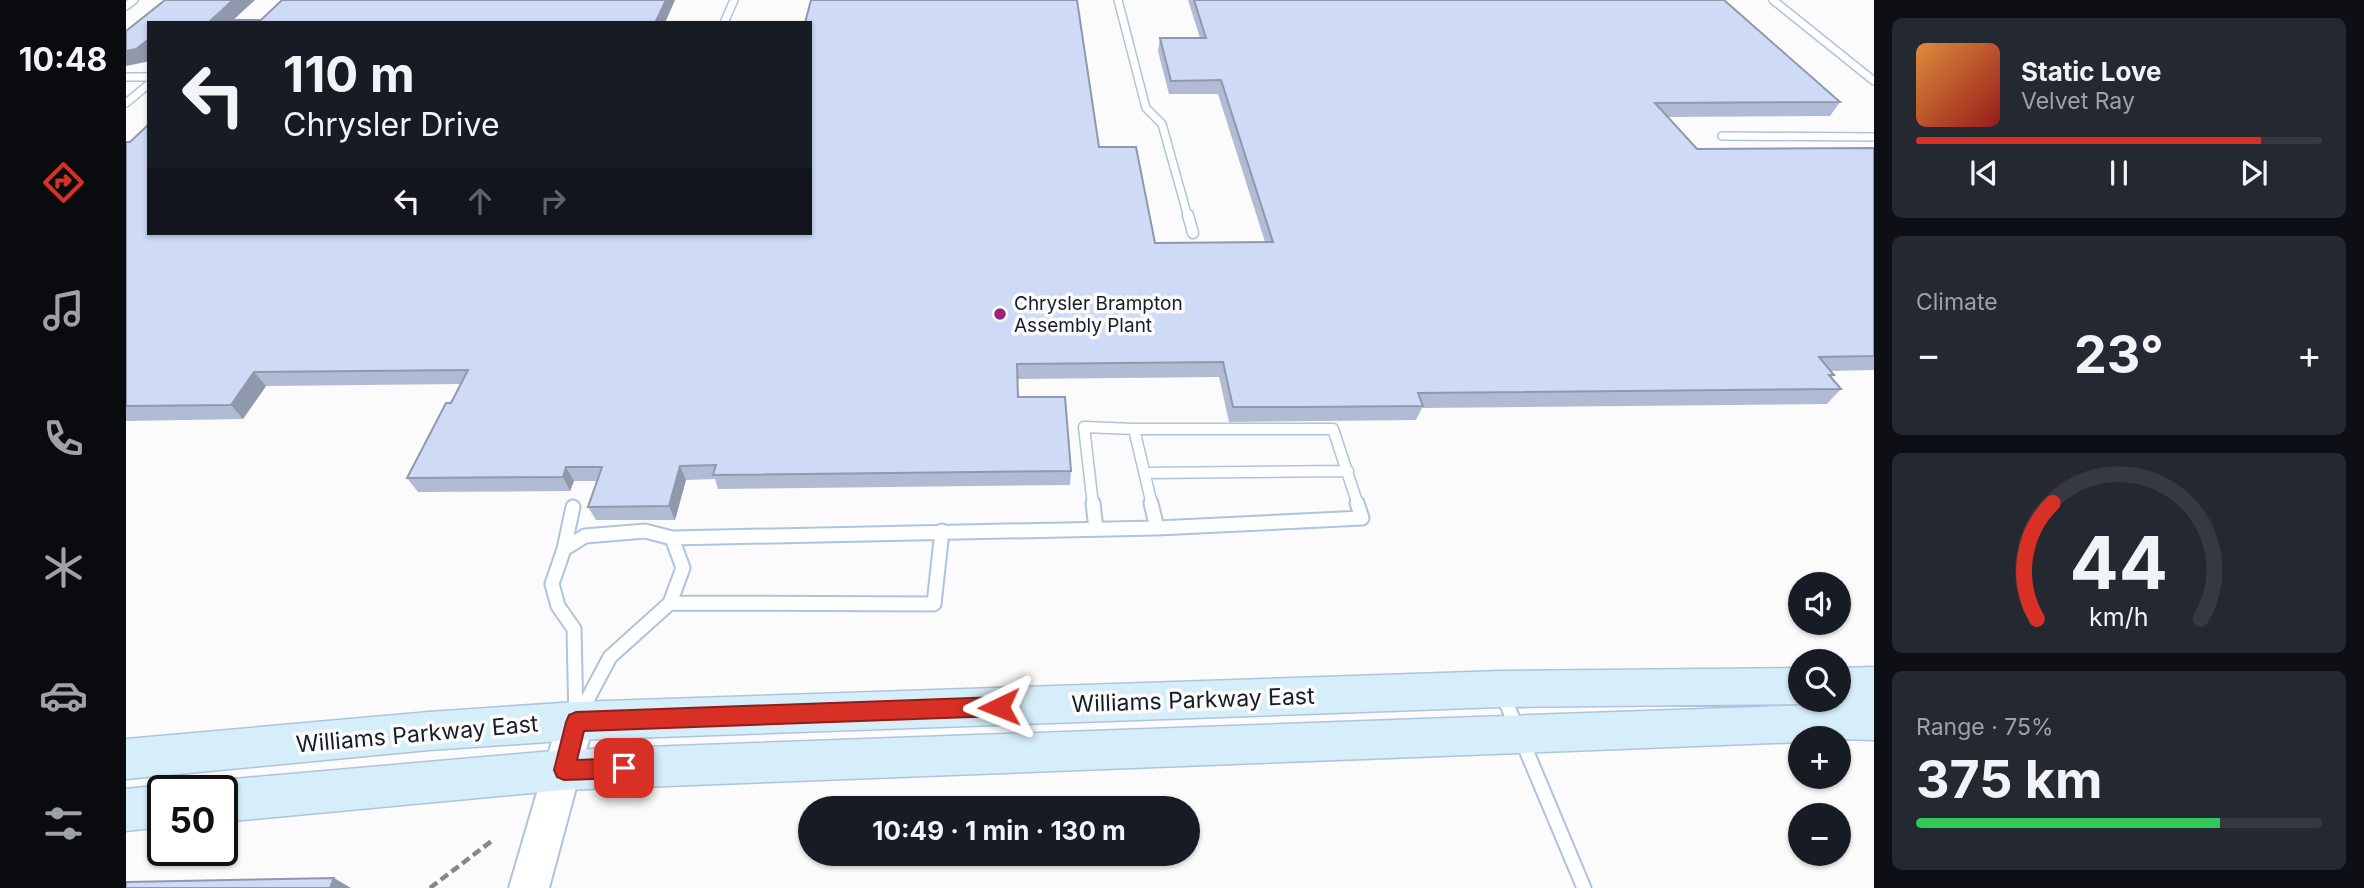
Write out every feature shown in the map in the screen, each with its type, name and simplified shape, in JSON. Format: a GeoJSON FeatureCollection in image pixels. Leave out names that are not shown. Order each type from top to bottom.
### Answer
{"type":"FeatureCollection","features":[{"type":"Feature","properties":{"kind":"main road"},"geometry":{"type":"LineString","coordinates":[[1851,686],[1874,685]]}},
{"type":"Feature","properties":{"kind":"main road","name":"Williams Parkway East"},"geometry":{"type":"LineString","coordinates":[[126,759],[429,731],[576,722],[1501,689],[1788,686]]}},
{"type":"Feature","properties":{"kind":"main road"},"geometry":{"type":"LineString","coordinates":[[238,800],[564,770],[1874,721]]}},
{"type":"Feature","properties":{"kind":"main road"},"geometry":{"type":"LineString","coordinates":[[126,810],[147,808]]}},
{"type":"Feature","properties":{"kind":"street"},"geometry":{"type":"LineString","coordinates":[[529,888],[576,722]]}},
{"type":"Feature","properties":{"kind":"lane"},"geometry":{"type":"LineString","coordinates":[[126,6],[134,0]]}},
{"type":"Feature","properties":{"kind":"lane"},"geometry":{"type":"LineString","coordinates":[[725,21],[734,0]]}},
{"type":"Feature","properties":{"kind":"lane"},"geometry":{"type":"LineString","coordinates":[[1118,0],[1146,108],[1162,124],[1193,233]]}},
{"type":"Feature","properties":{"kind":"lane"},"geometry":{"type":"LineString","coordinates":[[1773,0],[1874,80]]}},
{"type":"Feature","properties":{"kind":"lane"},"geometry":{"type":"LineString","coordinates":[[126,77],[147,77]]}},
{"type":"Feature","properties":{"kind":"lane"},"geometry":{"type":"LineString","coordinates":[[126,103],[147,86]]}},
{"type":"Feature","properties":{"kind":"lane"},"geometry":{"type":"LineString","coordinates":[[1721,136],[1874,137]]}},
{"type":"Feature","properties":{"kind":"lane"},"geometry":{"type":"LineString","coordinates":[[564,549],[585,536],[645,531],[672,538],[1157,528],[1362,517],[1333,429],[1084,427],[1096,529]]}},
{"type":"Feature","properties":{"kind":"lane"},"geometry":{"type":"LineString","coordinates":[[1134,429],[1157,528]]}},
{"type":"Feature","properties":{"kind":"lane"},"geometry":{"type":"LineString","coordinates":[[1145,473],[1348,471]]}},
{"type":"Feature","properties":{"kind":"lane"},"geometry":{"type":"LineString","coordinates":[[573,507],[564,549],[552,584],[558,606],[574,629],[576,722]]}},
{"type":"Feature","properties":{"kind":"lane"},"geometry":{"type":"LineString","coordinates":[[670,603],[934,604],[942,531]]}},
{"type":"Feature","properties":{"kind":"lane"},"geometry":{"type":"LineString","coordinates":[[576,722],[610,657],[670,603],[683,568],[672,538]]}},
{"type":"Feature","properties":{"kind":"lane"},"geometry":{"type":"LineString","coordinates":[[1501,689],[1584,888]]}},
{"type":"Feature","properties":{"kind":"path"},"geometry":{"type":"LineString","coordinates":[[430,888],[493,839]]}},
{"type":"Feature","properties":{"kind":"building"},"geometry":{"type":"Polygon","coordinates":[[[165,0],[233,0],[210,21],[147,21],[147,41],[136,49],[126,51],[126,31],[165,0]]]}},
{"type":"Feature","properties":{"kind":"building"},"geometry":{"type":"Polygon","coordinates":[[[282,0],[666,0],[656,21],[230,21],[261,20],[282,0]]]}},
{"type":"Feature","properties":{"kind":"building","name":"Chrysler Brampton Assembly Plant"},"geometry":{"type":"Polygon","coordinates":[[[811,0],[1077,0],[1099,147],[1136,147],[1155,243],[1273,242],[1221,80],[1171,81],[1160,38],[1206,38],[1194,0],[1724,0],[1840,102],[1655,103],[1697,149],[1874,148],[1874,356],[1819,357],[1834,375],[1829,375],[1841,389],[1418,393],[1423,406],[1233,407],[1223,362],[1017,364],[1018,397],[1065,397],[1071,471],[713,475],[716,465],[680,466],[669,506],[588,507],[602,467],[566,467],[563,477],[407,478],[446,403],[451,403],[468,370],[254,372],[231,405],[126,406],[126,142],[130,142],[147,126],[147,235],[812,235],[812,21],[806,21],[811,0]]]}},
{"type":"Feature","properties":{"kind":"building"},"geometry":{"type":"Polygon","coordinates":[[[334,878],[330,888],[126,888],[126,882],[334,878]]]}},
{"type":"Feature","properties":{"kind":"place","name":"Chrysler Brampton Assembly Plant"},"geometry":{"type":"Point","coordinates":[1000,314]}},
{"type":"Feature","properties":{"kind":"route"},"geometry":{"type":"LineString","coordinates":[[624,768],[564,770],[576,722],[999,707]]}}]}
